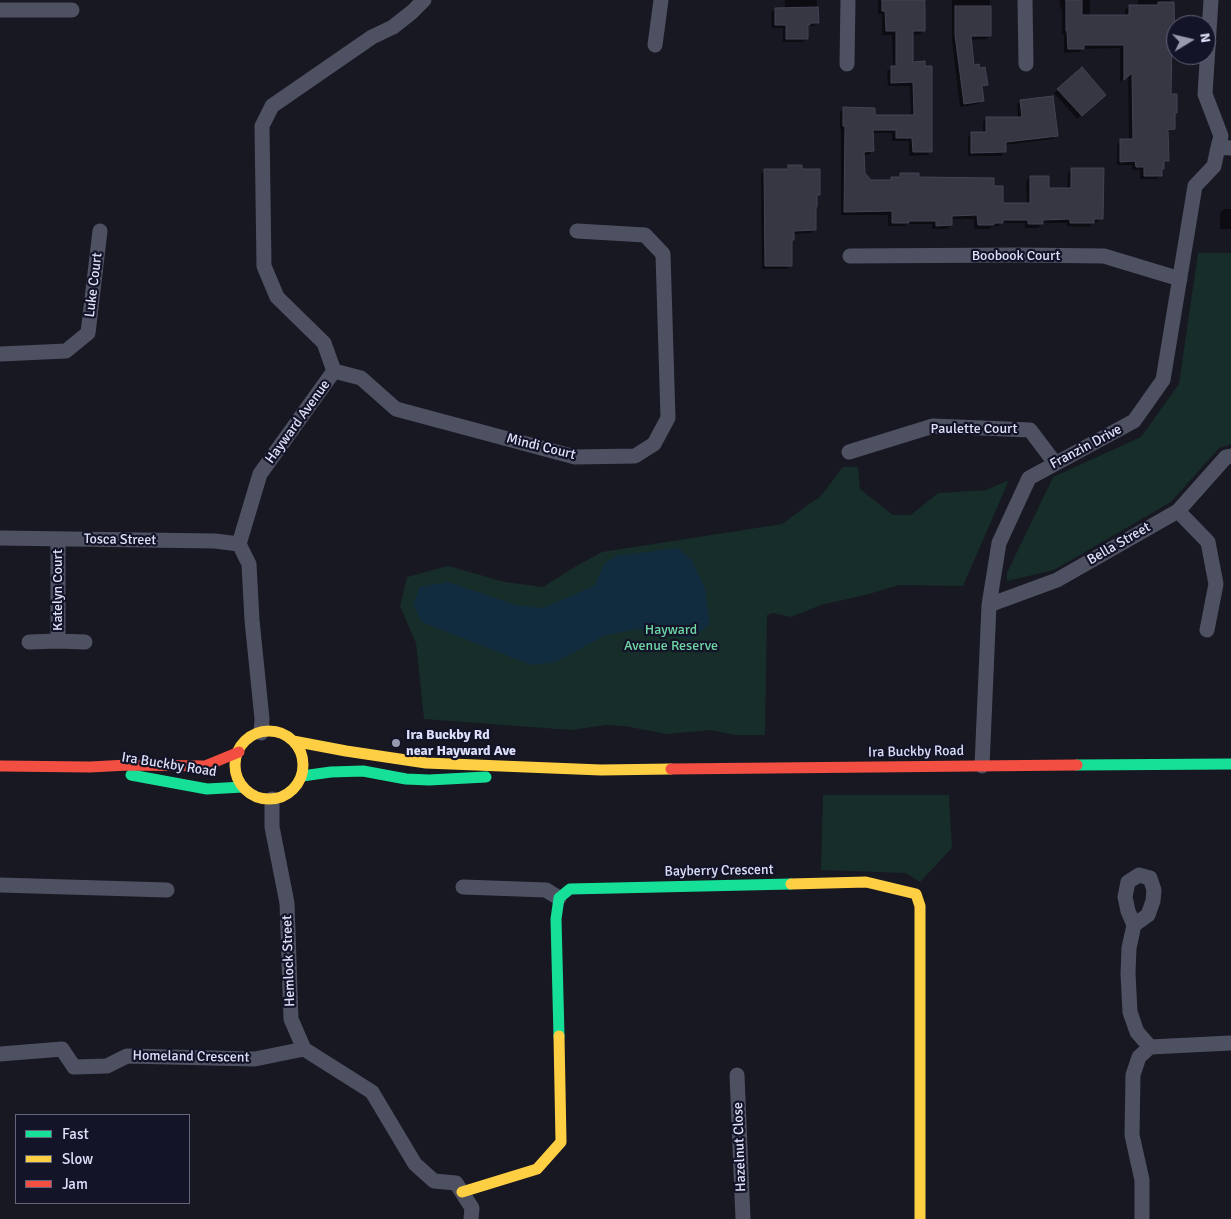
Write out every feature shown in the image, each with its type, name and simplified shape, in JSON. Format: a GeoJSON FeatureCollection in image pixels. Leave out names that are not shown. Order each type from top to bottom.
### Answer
{"type":"FeatureCollection","features":[{"type":"Feature","properties":{"kind":"street","name":"Hayward Avenue"},"geometry":{"type":"LineString","coordinates":[[239,544],[260,474],[334,371],[324,343],[277,297],[264,266],[262,126],[272,106],[372,37],[393,27],[424,0]]}},
{"type":"Feature","properties":{"kind":"street"},"geometry":{"type":"LineString","coordinates":[[655,45],[661,0]]}},
{"type":"Feature","properties":{"kind":"street"},"geometry":{"type":"LineString","coordinates":[[847,64],[848,0]]}},
{"type":"Feature","properties":{"kind":"street"},"geometry":{"type":"LineString","coordinates":[[1025,0],[1026,64]]}},
{"type":"Feature","properties":{"kind":"street"},"geometry":{"type":"LineString","coordinates":[[1211,0],[1205,94],[1225,147]]}},
{"type":"Feature","properties":{"kind":"street"},"geometry":{"type":"LineString","coordinates":[[0,10],[72,10]]}},
{"type":"Feature","properties":{"kind":"street","name":"Franzin Drive"},"geometry":{"type":"LineString","coordinates":[[982,766],[989,605],[999,543],[1029,478],[1134,421],[1164,380],[1195,186],[1214,166],[1225,147]]}},
{"type":"Feature","properties":{"kind":"street","name":"Luke Court"},"geometry":{"type":"LineString","coordinates":[[0,354],[66,351],[88,334],[100,231]]}},
{"type":"Feature","properties":{"kind":"street","name":"Mindi Court"},"geometry":{"type":"LineString","coordinates":[[334,371],[361,378],[396,409],[575,457],[635,456],[654,444],[668,418],[663,254],[645,235],[577,231]]}},
{"type":"Feature","properties":{"kind":"street","name":"Boobook Court"},"geometry":{"type":"LineString","coordinates":[[850,256],[1104,256],[1180,278]]}},
{"type":"Feature","properties":{"kind":"street","name":"Paulette Court"},"geometry":{"type":"LineString","coordinates":[[849,452],[933,426],[1030,430],[1056,464]]}},
{"type":"Feature","properties":{"kind":"street","name":"Bella Street"},"geometry":{"type":"LineString","coordinates":[[989,605],[1057,580],[1178,511],[1226,458],[1231,456]]}},
{"type":"Feature","properties":{"kind":"street"},"geometry":{"type":"LineString","coordinates":[[1178,511],[1208,542],[1216,584],[1207,630]]}},
{"type":"Feature","properties":{"kind":"street","name":"Tosca Street"},"geometry":{"type":"LineString","coordinates":[[0,538],[215,540],[239,544]]}},
{"type":"Feature","properties":{"kind":"street","name":"Katelyn Court"},"geometry":{"type":"LineString","coordinates":[[58,539],[58,641]]}},
{"type":"Feature","properties":{"kind":"street"},"geometry":{"type":"LineString","coordinates":[[239,544],[248,564],[262,733]]}},
{"type":"Feature","properties":{"kind":"street","name":"Katelyn Court"},"geometry":{"type":"LineString","coordinates":[[29,642],[85,642]]}},
{"type":"Feature","properties":{"kind":"street"},"geometry":{"type":"LineString","coordinates":[[262,733],[283,734],[299,748],[302,757],[302,776],[297,785],[281,797],[272,799],[261,798],[251,794],[238,779],[236,770],[238,752],[252,736],[262,733]]}},
{"type":"Feature","properties":{"kind":"street","name":"Ira Buckby Road"},"geometry":{"type":"LineString","coordinates":[[293,741],[426,763],[601,770]]}},
{"type":"Feature","properties":{"kind":"street","name":"Ira Buckby Road"},"geometry":{"type":"LineString","coordinates":[[0,766],[90,768],[128,765],[205,766],[238,752]]}},
{"type":"Feature","properties":{"kind":"street","name":"Ira Buckby Road"},"geometry":{"type":"LineString","coordinates":[[302,776],[331,772],[363,771],[406,779],[429,780],[601,770],[1231,764]]}},
{"type":"Feature","properties":{"kind":"street","name":"Ira Buckby Road"},"geometry":{"type":"LineString","coordinates":[[90,768],[207,789],[243,787]]}},
{"type":"Feature","properties":{"kind":"street","name":"Hemlock Street"},"geometry":{"type":"LineString","coordinates":[[272,799],[272,827],[287,903],[291,1019],[304,1049]]}},
{"type":"Feature","properties":{"kind":"street","name":"Bayberry Crescent"},"geometry":{"type":"LineString","coordinates":[[559,898],[570,889],[866,882],[916,894],[920,906],[920,1219]]}},
{"type":"Feature","properties":{"kind":"street"},"geometry":{"type":"LineString","coordinates":[[0,884],[167,890]]}},
{"type":"Feature","properties":{"kind":"street"},"geometry":{"type":"LineString","coordinates":[[462,1192],[537,1170],[561,1142],[556,919],[559,898],[546,890],[463,887]]}},
{"type":"Feature","properties":{"kind":"street"},"geometry":{"type":"LineString","coordinates":[[1134,925],[1129,948],[1130,1012],[1136,1032],[1150,1047]]}},
{"type":"Feature","properties":{"kind":"street"},"geometry":{"type":"LineString","coordinates":[[1142,1219],[1142,1180],[1132,1135],[1133,1075],[1140,1056],[1150,1047],[1231,1043]]}},
{"type":"Feature","properties":{"kind":"street","name":"Homeland Crescent"},"geometry":{"type":"LineString","coordinates":[[0,1054],[62,1049],[74,1067],[107,1066],[127,1056],[255,1059],[304,1049]]}},
{"type":"Feature","properties":{"kind":"street"},"geometry":{"type":"LineString","coordinates":[[304,1049],[372,1092],[415,1164],[434,1181],[456,1183],[472,1208],[471,1219]]}},
{"type":"Feature","properties":{"kind":"street","name":"Hazelnut Close"},"geometry":{"type":"LineString","coordinates":[[737,1075],[743,1219]]}},
{"type":"Feature","properties":{"kind":"green space"},"geometry":{"type":"Polygon","coordinates":[[[1198,253],[1231,253],[1231,444],[1219,448],[1171,502],[1054,570],[1007,581],[1007,573],[1053,477],[1141,437],[1179,384],[1198,253]]]}},
{"type":"Feature","properties":{"kind":"green space","name":"Hayward Avenue Reserve"},"geometry":{"type":"Polygon","coordinates":[[[843,467],[858,467],[860,489],[893,515],[911,515],[938,493],[986,490],[1009,480],[963,586],[899,585],[821,605],[791,617],[773,613],[767,615],[765,735],[735,735],[711,730],[666,734],[625,726],[606,725],[571,730],[424,719],[416,643],[400,606],[407,577],[448,566],[505,582],[543,587],[602,552],[782,524],[820,497],[843,467]]]}},
{"type":"Feature","properties":{"kind":"green space"},"geometry":{"type":"Polygon","coordinates":[[[823,795],[949,795],[952,848],[920,882],[906,873],[821,870],[823,795]]]}},
{"type":"Feature","properties":{"kind":"water"},"geometry":{"type":"Polygon","coordinates":[[[678,548],[691,559],[705,588],[710,624],[691,639],[639,629],[606,635],[556,662],[531,665],[422,622],[413,604],[420,587],[448,582],[516,605],[543,608],[594,586],[605,563],[616,556],[678,548]]]}},
{"type":"Feature","properties":{"kind":"building"},"geometry":{"type":"Polygon","coordinates":[[[882,0],[925,0],[925,31],[913,31],[913,62],[925,61],[925,66],[932,66],[932,152],[913,152],[912,138],[896,138],[896,130],[873,130],[874,151],[864,152],[865,173],[871,180],[891,180],[891,177],[900,177],[900,173],[919,173],[919,177],[994,178],[994,186],[1003,186],[1003,203],[1030,203],[1030,176],[1049,176],[1049,188],[1071,188],[1071,168],[1104,168],[1103,219],[1094,219],[1094,223],[1070,223],[1070,219],[1043,220],[1043,224],[1028,224],[1028,220],[1003,220],[1003,223],[994,223],[994,225],[978,225],[977,215],[952,216],[952,225],[936,226],[936,221],[892,223],[892,211],[844,212],[845,126],[843,126],[843,107],[875,108],[875,115],[914,115],[913,82],[891,83],[891,66],[896,66],[896,31],[886,31],[885,11],[882,11],[882,0]]]}},
{"type":"Feature","properties":{"kind":"building"},"geometry":{"type":"Polygon","coordinates":[[[1066,0],[1082,0],[1082,15],[1129,15],[1129,5],[1158,5],[1158,2],[1174,2],[1174,15],[1166,15],[1166,65],[1172,65],[1171,94],[1177,94],[1177,113],[1175,113],[1175,129],[1168,130],[1169,161],[1164,161],[1162,176],[1144,176],[1144,167],[1136,167],[1135,161],[1120,162],[1120,139],[1133,139],[1132,73],[1124,80],[1124,45],[1084,45],[1084,49],[1068,49],[1066,0]]]}},
{"type":"Feature","properties":{"kind":"building"},"geometry":{"type":"Polygon","coordinates":[[[955,6],[991,6],[991,36],[971,36],[974,65],[979,64],[980,68],[985,67],[988,85],[982,86],[984,101],[964,104],[955,35],[955,6]]]}},
{"type":"Feature","properties":{"kind":"building"},"geometry":{"type":"Polygon","coordinates":[[[818,7],[819,23],[810,23],[808,25],[808,39],[786,39],[786,25],[775,25],[775,8],[818,7]]]}},
{"type":"Feature","properties":{"kind":"building"},"geometry":{"type":"Polygon","coordinates":[[[1082,67],[1106,95],[1082,116],[1057,89],[1082,67]]]}},
{"type":"Feature","properties":{"kind":"building"},"geometry":{"type":"Polygon","coordinates":[[[1053,96],[1058,136],[1006,142],[1006,152],[971,153],[971,132],[986,132],[986,117],[1022,117],[1020,100],[1053,96]]]}},
{"type":"Feature","properties":{"kind":"building"},"geometry":{"type":"Polygon","coordinates":[[[788,165],[802,165],[802,169],[820,169],[820,195],[817,195],[816,230],[794,231],[792,266],[765,266],[764,169],[788,169],[788,165]]]}},
{"type":"Feature","properties":{"kind":"traffic: fast"},"geometry":{"type":"LineString","coordinates":[[1077,765],[1231,764]]}},
{"type":"Feature","properties":{"kind":"traffic: fast"},"geometry":{"type":"LineString","coordinates":[[302,776],[331,772],[363,771],[406,779],[429,780],[486,777]]}},
{"type":"Feature","properties":{"kind":"traffic: fast"},"geometry":{"type":"LineString","coordinates":[[131,775],[207,789],[243,787]]}},
{"type":"Feature","properties":{"kind":"traffic: fast"},"geometry":{"type":"LineString","coordinates":[[559,1036],[556,919],[559,898],[570,889],[791,884]]}},
{"type":"Feature","properties":{"kind":"traffic: slow"},"geometry":{"type":"LineString","coordinates":[[269,731],[282,734],[293,741],[300,752],[303,765],[300,778],[293,789],[282,796],[269,799],[256,796],[245,789],[238,778],[235,765],[238,752],[245,741],[256,734],[269,731]]}},
{"type":"Feature","properties":{"kind":"traffic: slow"},"geometry":{"type":"LineString","coordinates":[[293,741],[426,763],[601,770],[671,769]]}},
{"type":"Feature","properties":{"kind":"traffic: slow"},"geometry":{"type":"LineString","coordinates":[[791,884],[866,882],[916,894],[920,906],[920,1219]]}},
{"type":"Feature","properties":{"kind":"traffic: slow"},"geometry":{"type":"LineString","coordinates":[[462,1192],[537,1169],[561,1142],[559,1036]]}},
{"type":"Feature","properties":{"kind":"traffic: jam"},"geometry":{"type":"LineString","coordinates":[[0,766],[205,766],[239,752]]}},
{"type":"Feature","properties":{"kind":"traffic: jam"},"geometry":{"type":"LineString","coordinates":[[671,769],[1077,765]]}},
{"type":"Feature","properties":{"kind":"place","name":"Ira Buckby Rd near Hayward Ave"},"geometry":{"type":"Point","coordinates":[396,743]}}]}
